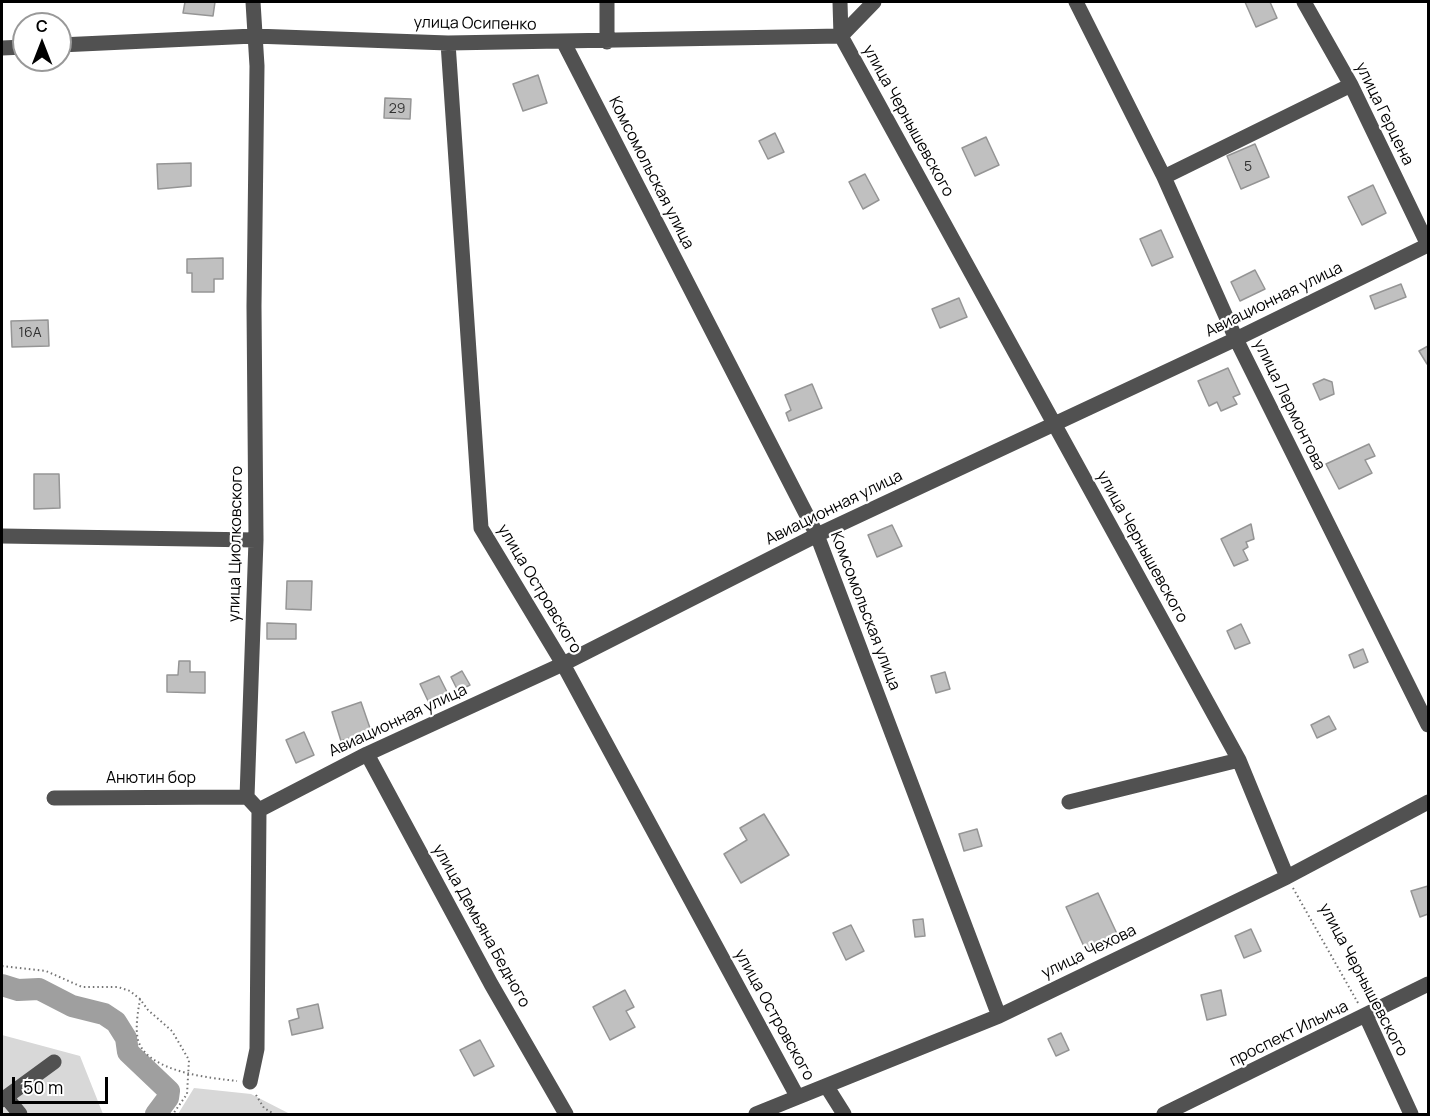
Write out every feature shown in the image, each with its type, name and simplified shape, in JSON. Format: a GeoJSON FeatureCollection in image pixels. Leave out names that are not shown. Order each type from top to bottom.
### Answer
{"type":"FeatureCollection","features":[{"type":"Feature","properties":{"kind":"street","name":"улица Циолковского"},"geometry":{"type":"LineString","coordinates":[[248,797],[256,540],[254,306],[257,66],[253,2]]}},
{"type":"Feature","properties":{"kind":"street"},"geometry":{"type":"LineString","coordinates":[[607,2],[607,42]]}},
{"type":"Feature","properties":{"kind":"street","name":"улица Чернышевского"},"geometry":{"type":"LineString","coordinates":[[840,2],[841,36],[1239,760],[1287,877]]}},
{"type":"Feature","properties":{"kind":"street"},"geometry":{"type":"LineString","coordinates":[[841,36],[874,2]]}},
{"type":"Feature","properties":{"kind":"street","name":"улица Лермонтова"},"geometry":{"type":"LineString","coordinates":[[1076,2],[1164,177],[1236,339],[1428,725]]}},
{"type":"Feature","properties":{"kind":"street","name":"улица Герцена"},"geometry":{"type":"LineString","coordinates":[[1304,2],[1351,86],[1428,245]]}},
{"type":"Feature","properties":{"kind":"street","name":"улица Осипенко"},"geometry":{"type":"LineString","coordinates":[[72,44],[254,36],[448,43],[564,43],[841,36]]}},
{"type":"Feature","properties":{"kind":"street","name":"улица Островского"},"geometry":{"type":"LineString","coordinates":[[448,43],[481,528],[563,664],[797,1096]]}},
{"type":"Feature","properties":{"kind":"street","name":"Комсомольская улица"},"geometry":{"type":"LineString","coordinates":[[564,43],[817,535],[999,1016]]}},
{"type":"Feature","properties":{"kind":"street"},"geometry":{"type":"LineString","coordinates":[[1164,177],[1351,86]]}},
{"type":"Feature","properties":{"kind":"street","name":"Авиационная улица"},"geometry":{"type":"LineString","coordinates":[[259,810],[367,754],[563,664],[817,535],[1052,423],[1236,339],[1428,245]]}},
{"type":"Feature","properties":{"kind":"street"},"geometry":{"type":"LineString","coordinates":[[2,536],[256,540]]}},
{"type":"Feature","properties":{"kind":"street","name":"улица Демьяна Бедного"},"geometry":{"type":"LineString","coordinates":[[367,754],[491,984],[566,1114]]}},
{"type":"Feature","properties":{"kind":"street"},"geometry":{"type":"LineString","coordinates":[[1069,802],[1239,760]]}},
{"type":"Feature","properties":{"kind":"street"},"geometry":{"type":"LineString","coordinates":[[248,797],[259,810],[257,1049],[250,1082]]}},
{"type":"Feature","properties":{"kind":"street","name":"Анютин бор"},"geometry":{"type":"LineString","coordinates":[[54,798],[248,797]]}},
{"type":"Feature","properties":{"kind":"street","name":"улица Чехова"},"geometry":{"type":"LineString","coordinates":[[756,1114],[999,1016],[1287,877],[1428,802]]}},
{"type":"Feature","properties":{"kind":"street","name":"проспект Ильича"},"geometry":{"type":"LineString","coordinates":[[1164,1114],[1428,984]]}},
{"type":"Feature","properties":{"kind":"street","name":"улица Чернышевского"},"geometry":{"type":"LineString","coordinates":[[1366,1016],[1411,1114]]}},
{"type":"Feature","properties":{"kind":"street"},"geometry":{"type":"LineString","coordinates":[[20,1114],[4,1098],[54,1062]]}},
{"type":"Feature","properties":{"kind":"street"},"geometry":{"type":"LineString","coordinates":[[827,1087],[844,1114]]}},
{"type":"Feature","properties":{"kind":"path","name":"улица Чернышевского"},"geometry":{"type":"LineString","coordinates":[[1287,877],[1366,1016]]}},
{"type":"Feature","properties":{"kind":"path"},"geometry":{"type":"LineString","coordinates":[[2,966],[46,971],[82,987],[118,987],[130,991],[140,999],[148,1010],[172,1031],[189,1060],[187,1094],[172,1114]]}},
{"type":"Feature","properties":{"kind":"path"},"geometry":{"type":"LineString","coordinates":[[140,999],[137,1028],[139,1043],[150,1056],[189,1075],[250,1082],[264,1108],[274,1114]]}},
{"type":"Feature","properties":{"kind":"shaded area"},"geometry":{"type":"Polygon","coordinates":[[[2,1035],[80,1056],[103,1114],[2,1114],[2,1035]]]}},
{"type":"Feature","properties":{"kind":"shaded area"},"geometry":{"type":"Polygon","coordinates":[[[194,1088],[251,1094],[290,1114],[178,1114],[194,1088]]]}},
{"type":"Feature","properties":{"kind":"building"},"geometry":{"type":"Polygon","coordinates":[[[185,2],[215,2],[213,16],[183,13],[185,2]]]}},
{"type":"Feature","properties":{"kind":"building"},"geometry":{"type":"Polygon","coordinates":[[[1245,2],[1270,2],[1277,18],[1256,27],[1245,2]]]}},
{"type":"Feature","properties":{"kind":"building"},"geometry":{"type":"Polygon","coordinates":[[[538,75],[547,103],[523,111],[513,84],[538,75]]]}},
{"type":"Feature","properties":{"kind":"building"},"geometry":{"type":"Polygon","coordinates":[[[385,98],[411,99],[410,119],[384,118],[385,98]]]}},
{"type":"Feature","properties":{"kind":"building"},"geometry":{"type":"Polygon","coordinates":[[[775,133],[784,152],[768,159],[759,141],[775,133]]]}},
{"type":"Feature","properties":{"kind":"building"},"geometry":{"type":"Polygon","coordinates":[[[986,137],[999,165],[975,176],[962,148],[986,137]]]}},
{"type":"Feature","properties":{"kind":"building"},"geometry":{"type":"Polygon","coordinates":[[[1255,144],[1269,177],[1241,189],[1227,156],[1255,144]]]}},
{"type":"Feature","properties":{"kind":"building"},"geometry":{"type":"Polygon","coordinates":[[[191,163],[191,186],[158,189],[157,164],[191,163]]]}},
{"type":"Feature","properties":{"kind":"building"},"geometry":{"type":"Polygon","coordinates":[[[865,174],[879,200],[863,209],[849,182],[865,174]]]}},
{"type":"Feature","properties":{"kind":"building"},"geometry":{"type":"Polygon","coordinates":[[[1373,185],[1386,213],[1362,225],[1348,197],[1373,185]]]}},
{"type":"Feature","properties":{"kind":"building"},"geometry":{"type":"Polygon","coordinates":[[[1161,230],[1173,257],[1152,266],[1140,239],[1161,230]]]}},
{"type":"Feature","properties":{"kind":"building"},"geometry":{"type":"Polygon","coordinates":[[[223,258],[223,279],[214,279],[214,292],[192,292],[192,273],[187,273],[187,259],[223,258]]]}},
{"type":"Feature","properties":{"kind":"building"},"geometry":{"type":"Polygon","coordinates":[[[1255,270],[1265,289],[1240,301],[1231,282],[1255,270]]]}},
{"type":"Feature","properties":{"kind":"building"},"geometry":{"type":"Polygon","coordinates":[[[1401,284],[1406,297],[1375,309],[1370,296],[1401,284]]]}},
{"type":"Feature","properties":{"kind":"building"},"geometry":{"type":"Polygon","coordinates":[[[959,298],[967,317],[940,328],[932,309],[959,298]]]}},
{"type":"Feature","properties":{"kind":"building"},"geometry":{"type":"Polygon","coordinates":[[[48,320],[49,346],[12,347],[11,321],[48,320]]]}},
{"type":"Feature","properties":{"kind":"building"},"geometry":{"type":"Polygon","coordinates":[[[1428,346],[1428,363],[1427,364],[1419,351],[1428,346]]]}},
{"type":"Feature","properties":{"kind":"building"},"geometry":{"type":"Polygon","coordinates":[[[1228,368],[1240,394],[1233,397],[1237,404],[1221,411],[1217,402],[1209,406],[1198,381],[1228,368]]]}},
{"type":"Feature","properties":{"kind":"building"},"geometry":{"type":"Polygon","coordinates":[[[1324,379],[1332,382],[1334,394],[1320,400],[1313,384],[1324,379]]]}},
{"type":"Feature","properties":{"kind":"building"},"geometry":{"type":"Polygon","coordinates":[[[812,384],[822,408],[789,421],[786,413],[791,410],[785,395],[812,384]]]}},
{"type":"Feature","properties":{"kind":"building"},"geometry":{"type":"Polygon","coordinates":[[[1369,444],[1375,456],[1365,460],[1372,473],[1339,489],[1326,464],[1369,444]]]}},
{"type":"Feature","properties":{"kind":"building"},"geometry":{"type":"Polygon","coordinates":[[[34,474],[59,474],[60,508],[34,509],[34,474]]]}},
{"type":"Feature","properties":{"kind":"building"},"geometry":{"type":"Polygon","coordinates":[[[1251,524],[1254,539],[1246,542],[1248,547],[1243,550],[1248,560],[1234,566],[1221,539],[1251,524]]]}},
{"type":"Feature","properties":{"kind":"building"},"geometry":{"type":"Polygon","coordinates":[[[892,525],[902,546],[877,557],[868,535],[892,525]]]}},
{"type":"Feature","properties":{"kind":"building"},"geometry":{"type":"Polygon","coordinates":[[[287,581],[312,581],[311,610],[286,609],[287,581]]]}},
{"type":"Feature","properties":{"kind":"building"},"geometry":{"type":"Polygon","coordinates":[[[267,623],[296,624],[296,639],[267,639],[267,623]]]}},
{"type":"Feature","properties":{"kind":"building"},"geometry":{"type":"Polygon","coordinates":[[[1241,624],[1250,643],[1235,649],[1227,631],[1241,624]]]}},
{"type":"Feature","properties":{"kind":"building"},"geometry":{"type":"Polygon","coordinates":[[[1363,649],[1368,662],[1354,668],[1349,655],[1363,649]]]}},
{"type":"Feature","properties":{"kind":"building"},"geometry":{"type":"Polygon","coordinates":[[[179,661],[190,661],[190,672],[205,672],[205,693],[167,692],[167,675],[178,675],[179,661]]]}},
{"type":"Feature","properties":{"kind":"building"},"geometry":{"type":"Polygon","coordinates":[[[462,671],[470,685],[458,691],[451,677],[462,671]]]}},
{"type":"Feature","properties":{"kind":"building"},"geometry":{"type":"Polygon","coordinates":[[[945,672],[950,689],[936,693],[931,676],[945,672]]]}},
{"type":"Feature","properties":{"kind":"building"},"geometry":{"type":"Polygon","coordinates":[[[439,676],[448,694],[429,703],[420,684],[439,676]]]}},
{"type":"Feature","properties":{"kind":"building"},"geometry":{"type":"Polygon","coordinates":[[[361,702],[371,731],[341,741],[332,712],[361,702]]]}},
{"type":"Feature","properties":{"kind":"building"},"geometry":{"type":"Polygon","coordinates":[[[1329,716],[1336,729],[1317,738],[1311,725],[1329,716]]]}},
{"type":"Feature","properties":{"kind":"building"},"geometry":{"type":"Polygon","coordinates":[[[304,732],[314,755],[296,763],[286,740],[304,732]]]}},
{"type":"Feature","properties":{"kind":"building"},"geometry":{"type":"Polygon","coordinates":[[[764,814],[789,855],[741,883],[724,854],[747,840],[740,828],[764,814]]]}},
{"type":"Feature","properties":{"kind":"building"},"geometry":{"type":"Polygon","coordinates":[[[977,829],[982,846],[964,851],[959,834],[977,829]]]}},
{"type":"Feature","properties":{"kind":"building"},"geometry":{"type":"Polygon","coordinates":[[[1428,886],[1428,914],[1420,917],[1411,891],[1428,886]]]}},
{"type":"Feature","properties":{"kind":"building"},"geometry":{"type":"Polygon","coordinates":[[[1098,893],[1118,936],[1086,951],[1066,907],[1098,893]]]}},
{"type":"Feature","properties":{"kind":"building"},"geometry":{"type":"Polygon","coordinates":[[[923,919],[925,936],[915,937],[913,920],[923,919]]]}},
{"type":"Feature","properties":{"kind":"building"},"geometry":{"type":"Polygon","coordinates":[[[851,925],[864,951],[846,960],[833,933],[851,925]]]}},
{"type":"Feature","properties":{"kind":"building"},"geometry":{"type":"Polygon","coordinates":[[[1251,929],[1261,951],[1244,958],[1235,936],[1251,929]]]}},
{"type":"Feature","properties":{"kind":"building"},"geometry":{"type":"Polygon","coordinates":[[[625,990],[634,1007],[626,1011],[635,1027],[610,1040],[593,1007],[625,990]]]}},
{"type":"Feature","properties":{"kind":"building"},"geometry":{"type":"Polygon","coordinates":[[[1221,990],[1226,1015],[1207,1020],[1201,995],[1221,990]]]}},
{"type":"Feature","properties":{"kind":"building"},"geometry":{"type":"Polygon","coordinates":[[[318,1004],[323,1028],[292,1035],[289,1021],[299,1018],[297,1009],[318,1004]]]}},
{"type":"Feature","properties":{"kind":"building"},"geometry":{"type":"Polygon","coordinates":[[[1061,1033],[1069,1050],[1056,1056],[1048,1039],[1061,1033]]]}},
{"type":"Feature","properties":{"kind":"building"},"geometry":{"type":"Polygon","coordinates":[[[480,1040],[494,1066],[474,1076],[460,1050],[480,1040]]]}},
{"type":"Feature","properties":{"kind":"waterway"},"geometry":{"type":"LineString","coordinates":[[2,985],[18,990],[39,989],[72,1006],[104,1014],[116,1022],[126,1038],[128,1052],[169,1091],[168,1098],[156,1114]]}}]}
